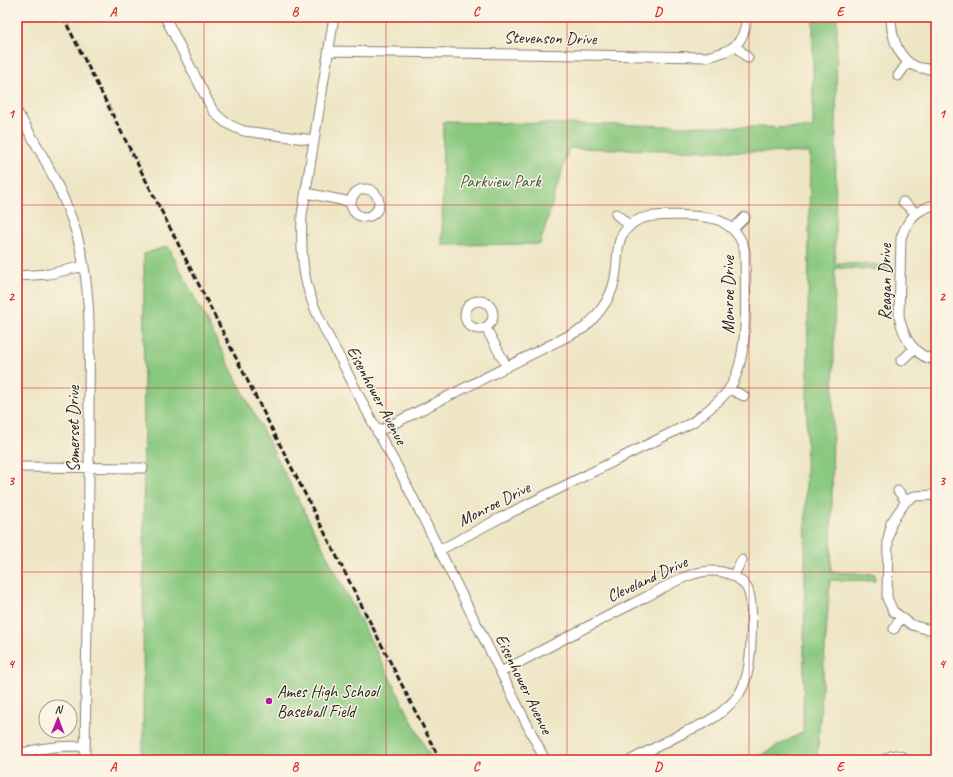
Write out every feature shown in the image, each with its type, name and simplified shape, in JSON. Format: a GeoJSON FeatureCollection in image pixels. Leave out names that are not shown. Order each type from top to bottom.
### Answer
{"type":"FeatureCollection","features":[{"type":"Feature","properties":{"kind":"street"},"geometry":{"type":"LineString","coordinates":[[165,17],[212,109],[218,117],[234,127],[244,130],[313,140]]}},
{"type":"Feature","properties":{"kind":"street","name":"Eisenhower Avenue"},"geometry":{"type":"LineString","coordinates":[[334,17],[313,140],[301,238],[302,259],[307,284],[314,308],[377,432],[397,466],[440,550],[544,760]]}},
{"type":"Feature","properties":{"kind":"street"},"geometry":{"type":"LineString","coordinates":[[747,17],[743,37],[736,46],[748,58]]}},
{"type":"Feature","properties":{"kind":"street"},"geometry":{"type":"LineString","coordinates":[[891,17],[891,27],[895,41],[901,53],[908,62],[918,68],[936,69]]}},
{"type":"Feature","properties":{"kind":"street","name":"Stevenson Drive"},"geometry":{"type":"LineString","coordinates":[[329,51],[706,57],[718,55],[736,46]]}},
{"type":"Feature","properties":{"kind":"street"},"geometry":{"type":"LineString","coordinates":[[898,76],[908,62]]}},
{"type":"Feature","properties":{"kind":"street","name":"Somerset Drive"},"geometry":{"type":"LineString","coordinates":[[17,112],[35,140],[60,193],[76,232],[84,266],[88,294],[90,467],[85,760]]}},
{"type":"Feature","properties":{"kind":"street"},"geometry":{"type":"LineString","coordinates":[[306,194],[351,202]]}},
{"type":"Feature","properties":{"kind":"street"},"geometry":{"type":"LineString","coordinates":[[902,202],[916,213]]}},
{"type":"Feature","properties":{"kind":"street","name":"Reagan Drive"},"geometry":{"type":"LineString","coordinates":[[936,205],[924,208],[916,213],[904,227],[900,238],[899,316],[901,328],[906,339],[914,349],[922,355],[936,360]]}},
{"type":"Feature","properties":{"kind":"street"},"geometry":{"type":"LineString","coordinates":[[377,432],[584,328],[596,316],[610,295],[616,271],[617,249],[622,236],[630,226],[616,214]]}},
{"type":"Feature","properties":{"kind":"street","name":"Monroe Drive"},"geometry":{"type":"LineString","coordinates":[[440,550],[500,518],[693,422],[712,407],[729,389],[737,373],[745,335],[745,251],[741,238],[733,229],[723,222],[707,217],[657,216],[640,219],[630,226]]}},
{"type":"Feature","properties":{"kind":"street"},"geometry":{"type":"LineString","coordinates":[[733,229],[745,217]]}},
{"type":"Feature","properties":{"kind":"street"},"geometry":{"type":"LineString","coordinates":[[17,276],[49,274],[84,266]]}},
{"type":"Feature","properties":{"kind":"street"},"geometry":{"type":"LineString","coordinates":[[486,328],[507,367]]}},
{"type":"Feature","properties":{"kind":"street"},"geometry":{"type":"LineString","coordinates":[[901,361],[914,349]]}},
{"type":"Feature","properties":{"kind":"street"},"geometry":{"type":"LineString","coordinates":[[729,389],[744,396]]}},
{"type":"Feature","properties":{"kind":"street"},"geometry":{"type":"LineString","coordinates":[[17,467],[143,468]]}},
{"type":"Feature","properties":{"kind":"street"},"geometry":{"type":"LineString","coordinates":[[898,491],[906,501]]}},
{"type":"Feature","properties":{"kind":"street"},"geometry":{"type":"LineString","coordinates":[[936,495],[915,496],[906,501],[891,523],[888,540],[888,598],[893,611],[912,625],[926,629],[936,629]]}},
{"type":"Feature","properties":{"kind":"street"},"geometry":{"type":"LineString","coordinates":[[733,576],[742,560]]}},
{"type":"Feature","properties":{"kind":"street","name":"Cleveland Drive"},"geometry":{"type":"LineString","coordinates":[[501,672],[597,621],[694,573],[715,571],[733,576],[747,588],[751,606],[749,662],[742,689],[727,708],[711,720],[630,760]]}},
{"type":"Feature","properties":{"kind":"street"},"geometry":{"type":"LineString","coordinates":[[894,628],[901,617]]}},
{"type":"Feature","properties":{"kind":"street"},"geometry":{"type":"LineString","coordinates":[[17,755],[42,748],[85,746]]}},
{"type":"Feature","properties":{"kind":"street"},"geometry":{"type":"LineString","coordinates":[[885,760],[893,755],[900,755],[907,760]]}},
{"type":"Feature","properties":{"kind":"green space","name":"Parkview Park"},"geometry":{"type":"Polygon","coordinates":[[[813,17],[837,17],[835,263],[889,265],[889,270],[835,268],[831,572],[875,574],[875,581],[830,580],[817,760],[752,760],[803,732],[810,153],[569,148],[540,244],[442,245],[443,122],[813,128],[813,17]]]}},
{"type":"Feature","properties":{"kind":"green space"},"geometry":{"type":"Polygon","coordinates":[[[168,246],[432,760],[143,760],[144,254],[168,246]]]}},
{"type":"Feature","properties":{"kind":"railway"},"geometry":{"type":"LineString","coordinates":[[63,17],[440,760]]}},
{"type":"Feature","properties":{"kind":"place","name":"Ames High School Baseball Field"},"geometry":{"type":"Point","coordinates":[269,701]}}]}
